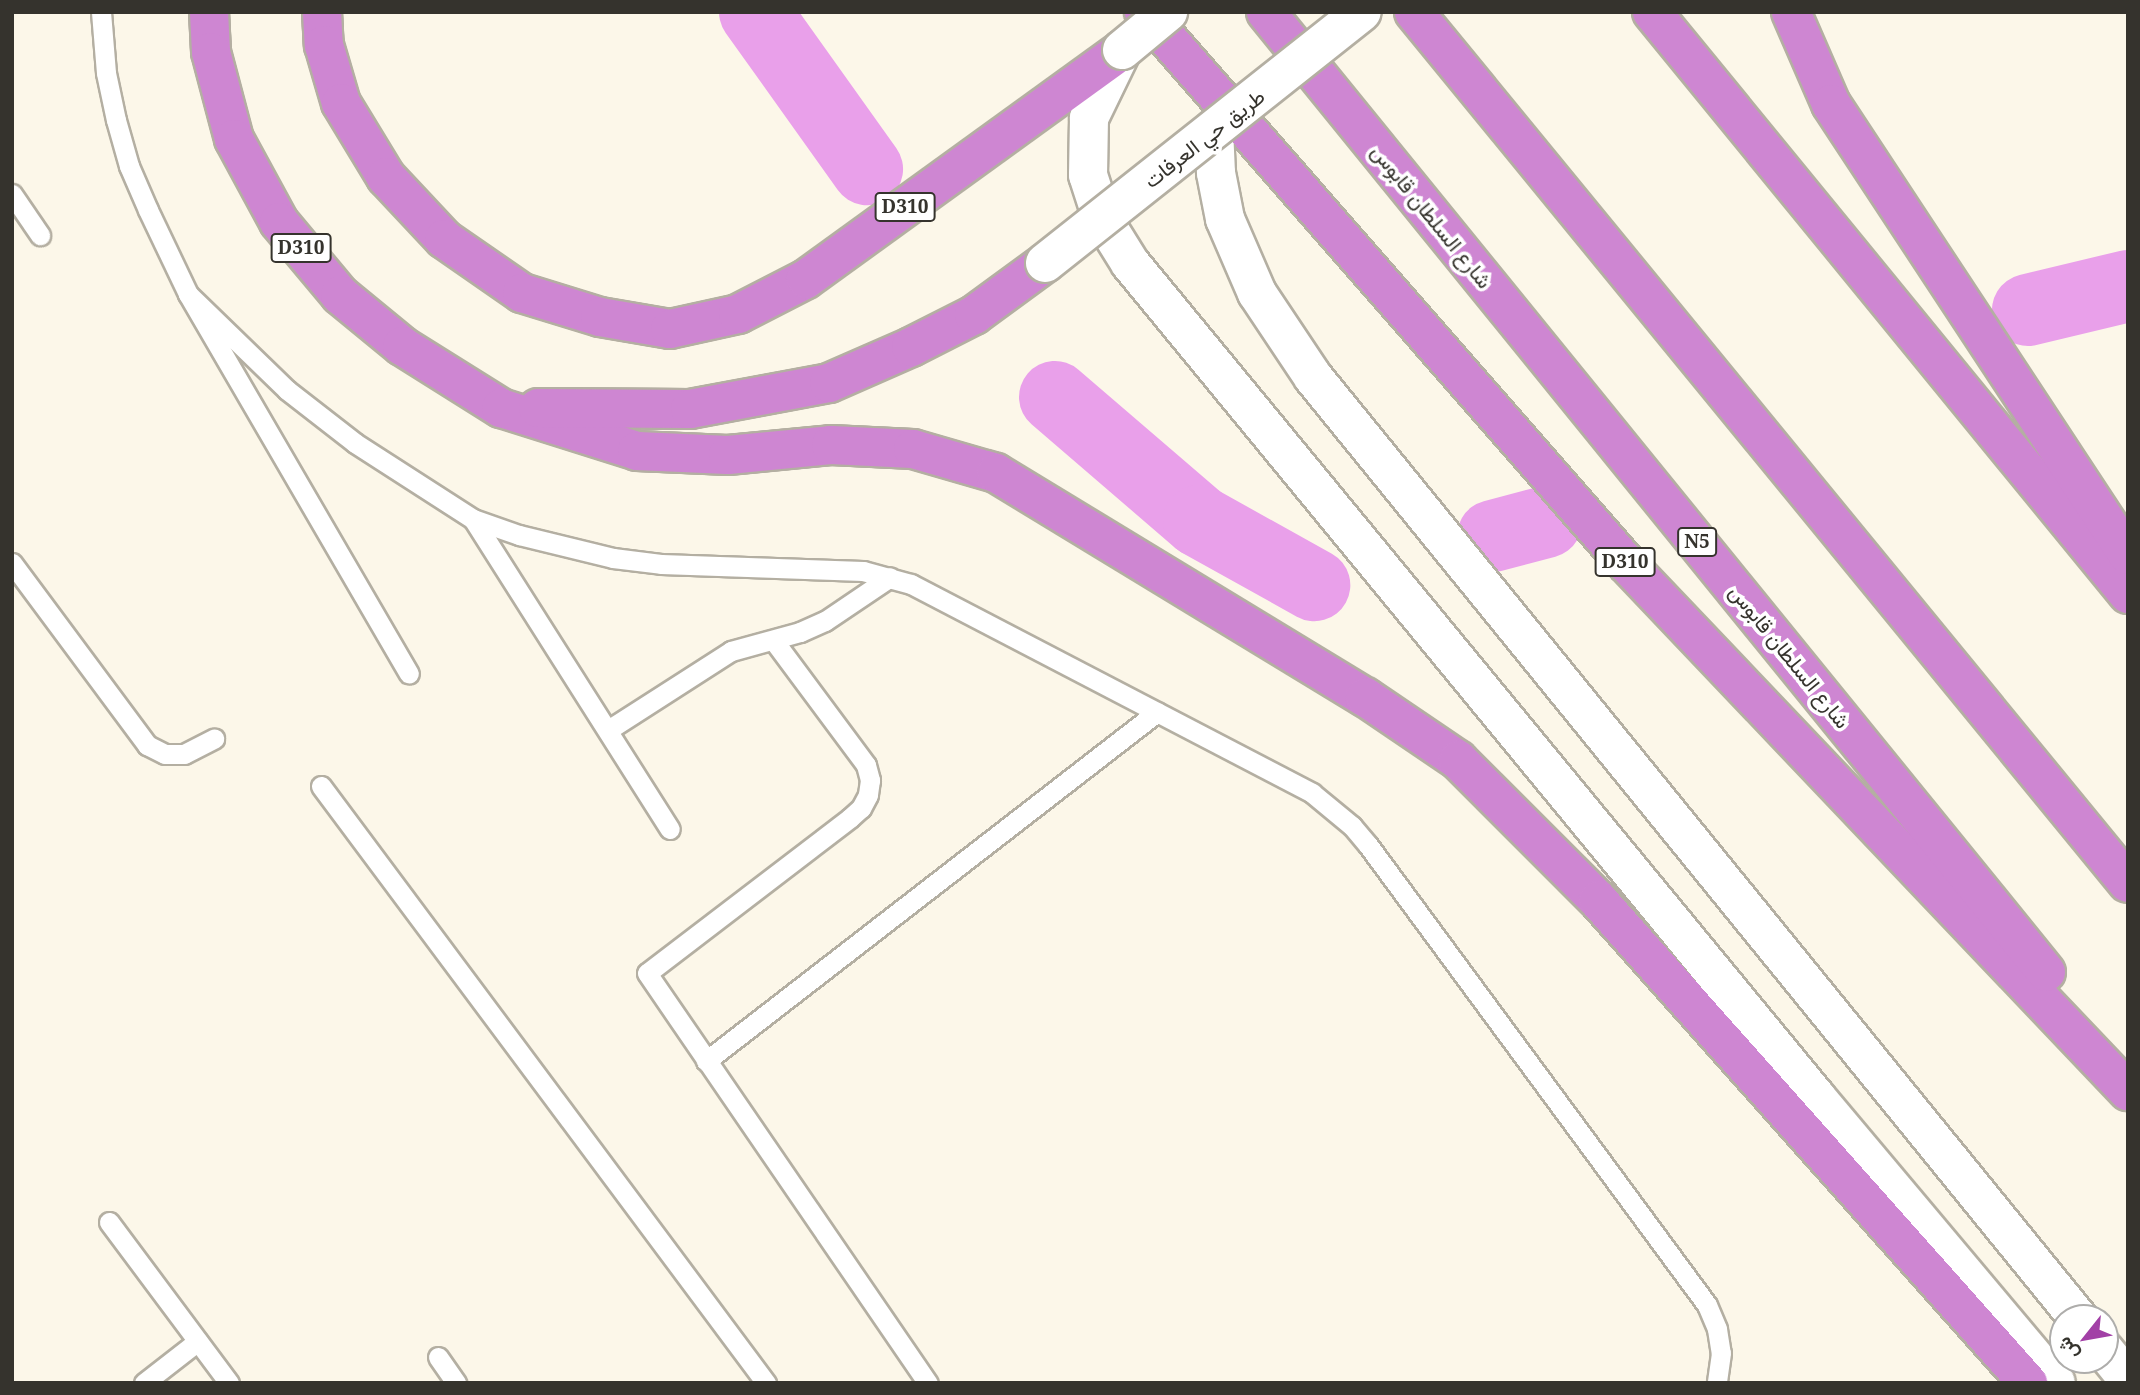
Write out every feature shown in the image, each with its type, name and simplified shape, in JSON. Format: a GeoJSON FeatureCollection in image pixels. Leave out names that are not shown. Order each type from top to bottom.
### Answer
{"type":"FeatureCollection","features":[{"type":"Feature","properties":{"kind":"highway","name":"D310"},"geometry":{"type":"LineString","coordinates":[[209,12],[211,52],[234,139],[279,222],[340,295],[402,346],[501,408]]}},
{"type":"Feature","properties":{"kind":"highway","name":"D310"},"geometry":{"type":"LineString","coordinates":[[322,12],[324,45],[341,103],[386,177],[443,239],[522,293],[600,317],[670,328],[738,314],[806,279],[1122,50]]}},
{"type":"Feature","properties":{"kind":"highway","name":"D310"},"geometry":{"type":"LineString","coordinates":[[1144,12],[1626,564],[2128,1091]]}},
{"type":"Feature","properties":{"kind":"highway","name":"شارع السلطان قابوس"},"geometry":{"type":"LineString","coordinates":[[1266,12],[2128,1073]]}},
{"type":"Feature","properties":{"kind":"highway"},"geometry":{"type":"LineString","coordinates":[[1414,12],[1491,102],[2128,883]]}},
{"type":"Feature","properties":{"kind":"highway"},"geometry":{"type":"LineString","coordinates":[[1433,12],[1491,102]]}},
{"type":"Feature","properties":{"kind":"highway"},"geometry":{"type":"LineString","coordinates":[[1652,12],[2128,594]]}},
{"type":"Feature","properties":{"kind":"highway"},"geometry":{"type":"LineString","coordinates":[[1791,12],[1831,104],[2128,555]]}},
{"type":"Feature","properties":{"kind":"highway"},"geometry":{"type":"LineString","coordinates":[[501,408],[690,409],[829,383],[911,347],[974,315],[1045,263]]}},
{"type":"Feature","properties":{"kind":"highway"},"geometry":{"type":"LineString","coordinates":[[501,408],[637,451],[728,455],[831,446],[913,449],[996,473],[1365,697],[1458,760],[1598,900],[2028,1383]]}},
{"type":"Feature","properties":{"kind":"street","name":"D310"},"geometry":{"type":"LineString","coordinates":[[1122,50],[1168,12]]}},
{"type":"Feature","properties":{"kind":"street","name":"طريق حي العرفات"},"geometry":{"type":"LineString","coordinates":[[1045,263],[1362,12]]}},
{"type":"Feature","properties":{"kind":"street"},"geometry":{"type":"LineString","coordinates":[[1122,50],[1089,118],[1088,175],[1102,218],[1148,284],[1807,1087],[2056,1383]]}},
{"type":"Feature","properties":{"kind":"street"},"geometry":{"type":"LineString","coordinates":[[1214,130],[1216,173],[1225,219],[1257,293],[1313,377],[2067,1304]]}},
{"type":"Feature","properties":{"kind":"lane"},"geometry":{"type":"LineString","coordinates":[[101,12],[106,73],[129,166],[188,294],[409,673]]}},
{"type":"Feature","properties":{"kind":"lane"},"geometry":{"type":"LineString","coordinates":[[12,194],[40,235]]}},
{"type":"Feature","properties":{"kind":"lane"},"geometry":{"type":"LineString","coordinates":[[188,294],[287,390],[355,443],[473,519],[519,535],[613,558],[661,564],[863,571],[890,577],[932,593],[1312,793],[1352,825],[1368,845],[1707,1305],[1717,1329],[1721,1353],[1717,1383]]}},
{"type":"Feature","properties":{"kind":"lane"},"geometry":{"type":"LineString","coordinates":[[473,519],[670,829]]}},
{"type":"Feature","properties":{"kind":"lane"},"geometry":{"type":"LineString","coordinates":[[12,563],[147,745],[165,754],[184,754],[214,739]]}},
{"type":"Feature","properties":{"kind":"lane"},"geometry":{"type":"LineString","coordinates":[[608,730],[731,651],[774,641],[825,621],[890,577]]}},
{"type":"Feature","properties":{"kind":"lane"},"geometry":{"type":"LineString","coordinates":[[774,641],[866,765],[870,780],[868,795],[861,808],[850,818],[647,973],[928,1383]]}},
{"type":"Feature","properties":{"kind":"lane"},"geometry":{"type":"LineString","coordinates":[[706,1061],[1157,712]]}},
{"type":"Feature","properties":{"kind":"lane"},"geometry":{"type":"LineString","coordinates":[[321,786],[766,1383]]}},
{"type":"Feature","properties":{"kind":"lane"},"geometry":{"type":"LineString","coordinates":[[109,1222],[229,1383]]}},
{"type":"Feature","properties":{"kind":"lane"},"geometry":{"type":"LineString","coordinates":[[144,1383],[198,1341]]}},
{"type":"Feature","properties":{"kind":"lane"},"geometry":{"type":"LineString","coordinates":[[438,1357],[457,1383]]}},
{"type":"Feature","properties":{"kind":"waterway"},"geometry":{"type":"LineString","coordinates":[[755,12],[867,169]]}},
{"type":"Feature","properties":{"kind":"waterway"},"geometry":{"type":"LineString","coordinates":[[2028,310],[2128,286]]}},
{"type":"Feature","properties":{"kind":"waterway"},"geometry":{"type":"LineString","coordinates":[[1055,397],[1199,521],[1314,585]]}},
{"type":"Feature","properties":{"kind":"waterway"},"geometry":{"type":"LineString","coordinates":[[1493,536],[1546,522]]}}]}
